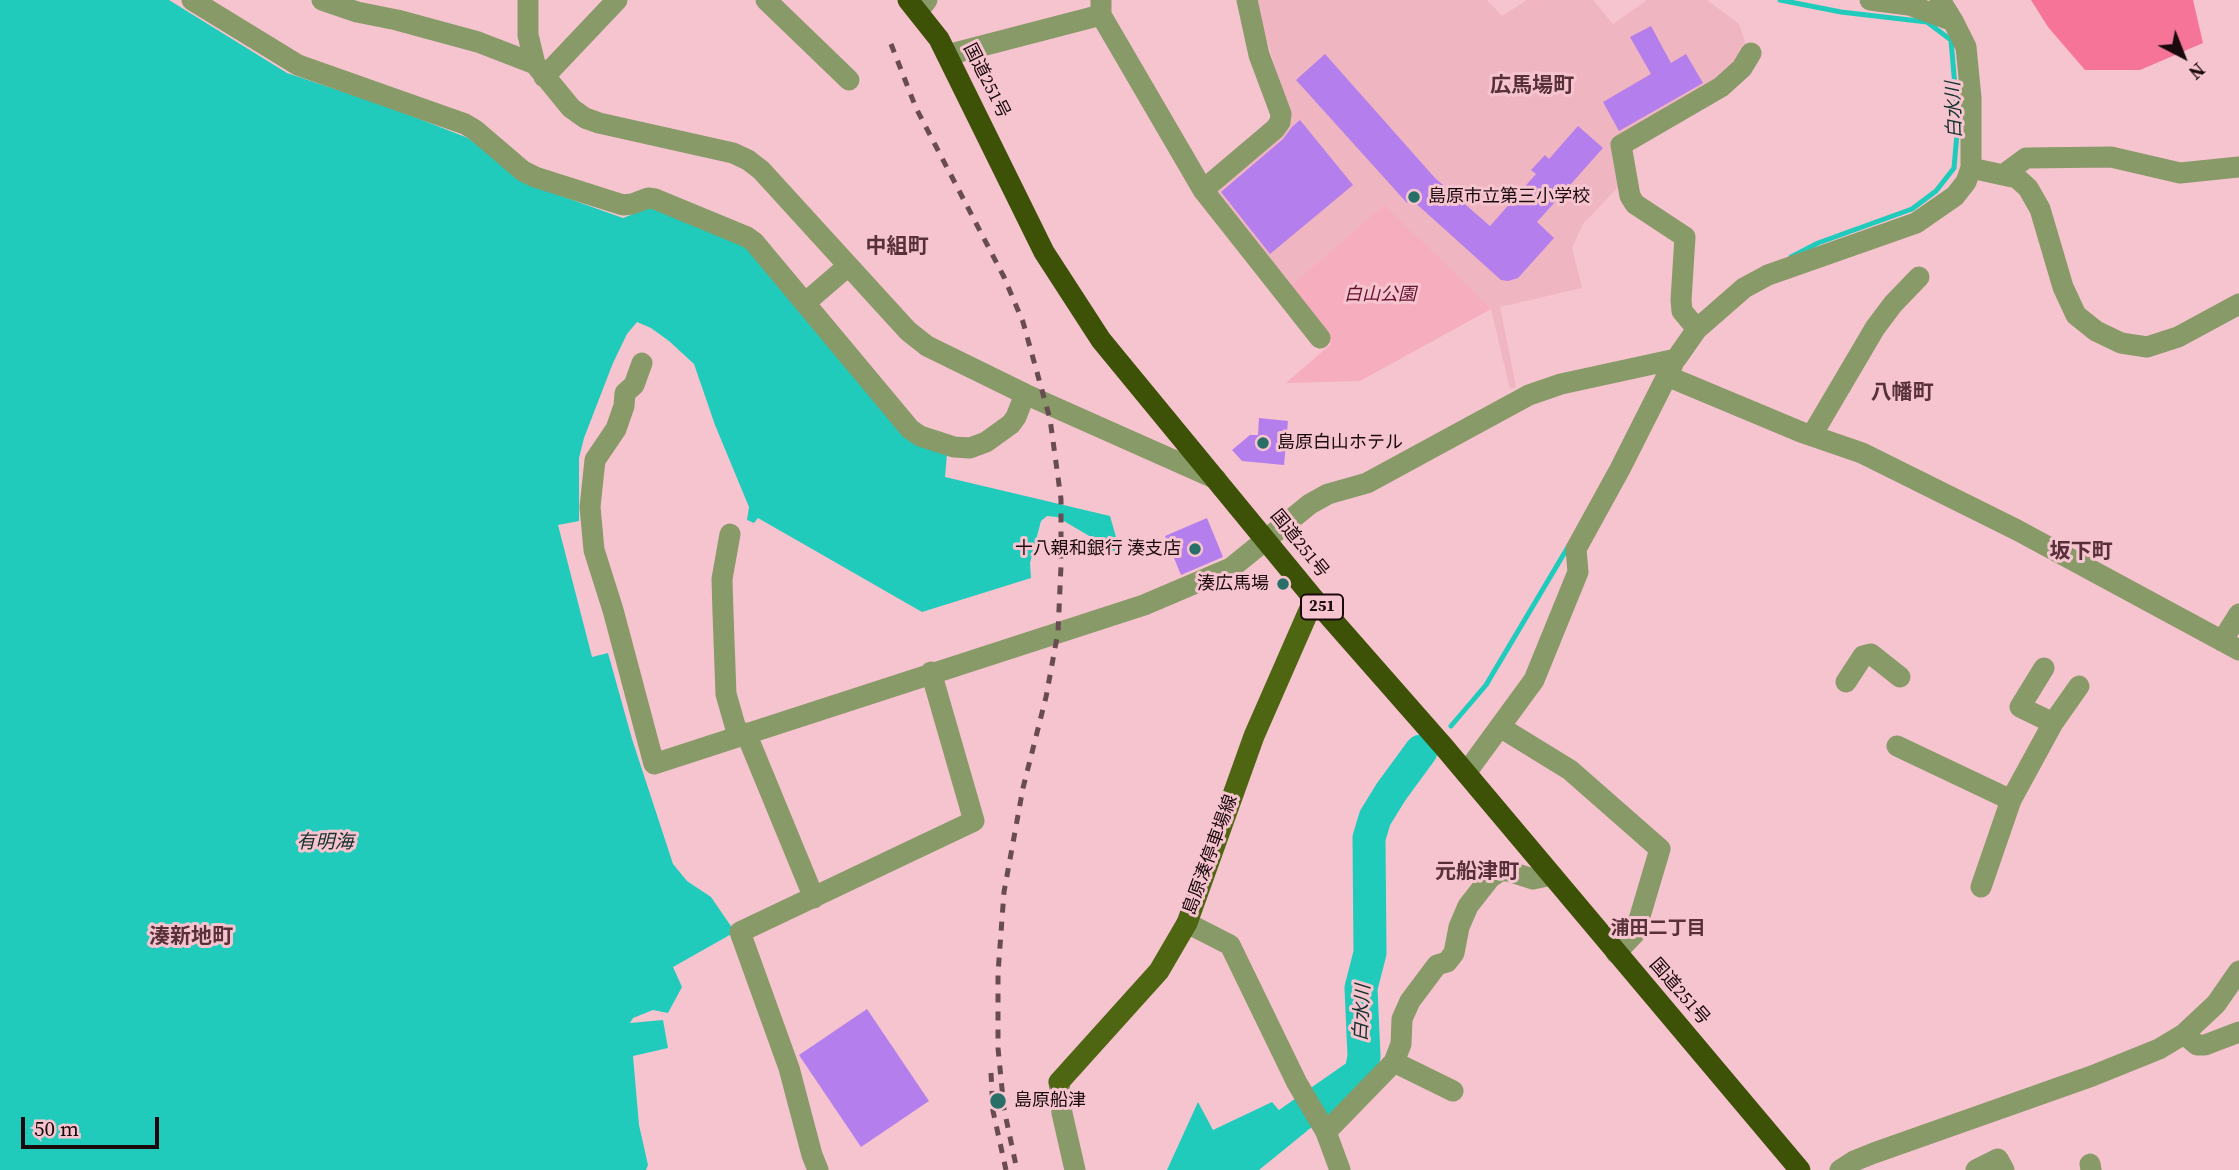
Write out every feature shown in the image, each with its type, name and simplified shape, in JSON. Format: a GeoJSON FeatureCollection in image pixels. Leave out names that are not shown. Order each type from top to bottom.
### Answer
{"type":"FeatureCollection","features":[{"type":"Feature","properties":{"kind":"highway","name":"国道251号"},"geometry":{"type":"LineString","coordinates":[[918,4],[939,39],[1044,251],[1101,340],[1265,540],[1466,773],[1800,1170]]}},
{"type":"Feature","properties":{"kind":"main road","name":"島原湊停車場線"},"geometry":{"type":"LineString","coordinates":[[1059,1082],[1158,971],[1186,923],[1254,736],[1314,598]]}},
{"type":"Feature","properties":{"kind":"street"},"geometry":{"type":"LineString","coordinates":[[192,0],[298,65],[465,124],[523,171],[535,177],[623,205],[655,198],[747,237],[754,242],[910,429],[920,436],[954,447],[970,448],[986,442],[1011,424],[1025,394]]}},
{"type":"Feature","properties":{"kind":"street"},"geometry":{"type":"LineString","coordinates":[[322,0],[356,12],[478,42],[539,71],[571,107],[592,121],[733,153],[748,160],[761,170],[908,331],[927,346],[1025,394],[1216,479]]}},
{"type":"Feature","properties":{"kind":"street"},"geometry":{"type":"LineString","coordinates":[[528,0],[528,35],[539,71]]}},
{"type":"Feature","properties":{"kind":"street"},"geometry":{"type":"LineString","coordinates":[[539,71],[617,0]]}},
{"type":"Feature","properties":{"kind":"street"},"geometry":{"type":"LineString","coordinates":[[766,0],[849,80]]}},
{"type":"Feature","properties":{"kind":"street"},"geometry":{"type":"LineString","coordinates":[[1203,190],[1280,122],[1281,114],[1259,55],[1247,0]]}},
{"type":"Feature","properties":{"kind":"street"},"geometry":{"type":"LineString","coordinates":[[1870,0],[1909,5],[1953,21]]}},
{"type":"Feature","properties":{"kind":"street"},"geometry":{"type":"LineString","coordinates":[[1466,773],[1534,680],[1578,572],[1576,549],[1620,469],[1669,364],[1697,329],[1744,288],[1768,275],[1916,223],[1955,196],[1966,182],[1971,169],[1966,47],[1940,0]]}},
{"type":"Feature","properties":{"kind":"street"},"geometry":{"type":"LineString","coordinates":[[947,55],[1101,7],[1203,190],[1320,338]]}},
{"type":"Feature","properties":{"kind":"street"},"geometry":{"type":"LineString","coordinates":[[1697,329],[1682,311],[1685,237],[1634,204],[1630,196],[1621,145],[1721,87],[1742,68],[1751,53]]}},
{"type":"Feature","properties":{"kind":"street"},"geometry":{"type":"LineString","coordinates":[[2003,176],[2026,158],[2112,157],[2180,173],[2239,167]]}},
{"type":"Feature","properties":{"kind":"street"},"geometry":{"type":"LineString","coordinates":[[1971,169],[2017,178],[2028,188],[2040,209],[2063,287],[2077,314],[2096,331],[2120,343],[2147,347],[2178,337],[2239,304]]}},
{"type":"Feature","properties":{"kind":"street"},"geometry":{"type":"LineString","coordinates":[[805,303],[848,266]]}},
{"type":"Feature","properties":{"kind":"street"},"geometry":{"type":"LineString","coordinates":[[1812,435],[1875,328],[1919,277]]}},
{"type":"Feature","properties":{"kind":"street"},"geometry":{"type":"LineString","coordinates":[[642,363],[634,385],[625,393],[624,406],[616,429],[595,460],[590,507],[594,550],[654,764],[1144,605],[1231,568],[1310,504],[1328,495],[1367,483],[1529,395],[1561,384],[1669,364],[1812,435],[1861,453],[2017,530],[2231,646],[2239,614]]}},
{"type":"Feature","properties":{"kind":"street"},"geometry":{"type":"LineString","coordinates":[[730,534],[722,579],[726,694],[814,898]]}},
{"type":"Feature","properties":{"kind":"street"},"geometry":{"type":"LineString","coordinates":[[1846,682],[1863,656],[1871,654],[1900,677]]}},
{"type":"Feature","properties":{"kind":"street"},"geometry":{"type":"LineString","coordinates":[[2044,668],[2020,707],[2053,723]]}},
{"type":"Feature","properties":{"kind":"street"},"geometry":{"type":"LineString","coordinates":[[818,1170],[789,1069],[740,932],[974,821],[931,672]]}},
{"type":"Feature","properties":{"kind":"street"},"geometry":{"type":"LineString","coordinates":[[1981,887],[2011,800],[2053,723],[2079,685]]}},
{"type":"Feature","properties":{"kind":"street"},"geometry":{"type":"LineString","coordinates":[[1500,727],[1570,770],[1660,849],[1635,933],[1616,953]]}},
{"type":"Feature","properties":{"kind":"street"},"geometry":{"type":"LineString","coordinates":[[1896,746],[2011,800]]}},
{"type":"Feature","properties":{"kind":"street"},"geometry":{"type":"LineString","coordinates":[[1324,1128],[1394,1062],[1401,1044],[1402,1019],[1410,1001],[1437,965],[1447,962],[1454,953],[1459,927],[1468,906],[1490,878],[1500,871],[1533,879],[1552,876]]}},
{"type":"Feature","properties":{"kind":"street"},"geometry":{"type":"LineString","coordinates":[[1186,923],[1230,945],[1297,1083],[1324,1128],[1340,1170]]}},
{"type":"Feature","properties":{"kind":"street"},"geometry":{"type":"LineString","coordinates":[[1840,1170],[1854,1161],[1877,1161],[2160,1049],[2184,1034],[2216,1004],[2239,971]]}},
{"type":"Feature","properties":{"kind":"street"},"geometry":{"type":"LineString","coordinates":[[2184,1034],[2197,1045],[2205,1045],[2239,1032]]}},
{"type":"Feature","properties":{"kind":"street"},"geometry":{"type":"LineString","coordinates":[[1394,1062],[1453,1091]]}},
{"type":"Feature","properties":{"kind":"street"},"geometry":{"type":"LineString","coordinates":[[1059,1082],[1062,1113],[1075,1170]]}},
{"type":"Feature","properties":{"kind":"street"},"geometry":{"type":"LineString","coordinates":[[1976,1170],[1998,1159],[2004,1170]]}},
{"type":"Feature","properties":{"kind":"shaded area","name":"島原市立第三小学校"},"geometry":{"type":"Polygon","coordinates":[[[1255,0],[1487,0],[1502,16],[1527,0],[1593,0],[1613,24],[1647,0],[1707,0],[1739,24],[1746,45],[1736,67],[1614,145],[1619,186],[1583,224],[1572,248],[1582,288],[1500,307],[1516,387],[1510,389],[1491,309],[1383,206],[1288,288],[1212,188],[1290,117],[1255,0]]]}},
{"type":"Feature","properties":{"kind":"shaded area"},"geometry":{"type":"Polygon","coordinates":[[[2031,0],[2193,0],[2203,43],[2140,70],[2085,70],[2048,27],[2031,0]]]}},
{"type":"Feature","properties":{"kind":"green space","name":"白山公園"},"geometry":{"type":"Polygon","coordinates":[[[1384,205],[1491,309],[1360,381],[1286,383],[1331,344],[1288,288],[1384,205]]]}},
{"type":"Feature","properties":{"kind":"water","name":"有明海"},"geometry":{"type":"Polygon","coordinates":[[[0,0],[169,0],[287,73],[394,109],[468,138],[539,188],[623,218],[654,206],[749,241],[947,454],[945,477],[1110,516],[1120,551],[1098,557],[1091,537],[1057,517],[1047,516],[1041,521],[1030,563],[1031,578],[922,612],[758,518],[754,523],[747,520],[749,507],[715,425],[694,364],[651,328],[637,322],[627,334],[584,438],[579,458],[579,521],[558,525],[592,657],[608,653],[632,739],[673,864],[687,881],[711,897],[735,932],[673,967],[682,987],[668,1013],[653,1010],[633,1018],[630,1023],[663,1020],[668,1048],[633,1056],[639,1125],[648,1165],[646,1170],[0,1170],[0,0]]]}},
{"type":"Feature","properties":{"kind":"water"},"geometry":{"type":"Polygon","coordinates":[[[1198,1102],[1213,1130],[1272,1102],[1283,1115],[1294,1106],[1298,1111],[1303,1108],[1312,1121],[1305,1127],[1307,1131],[1259,1170],[1167,1170],[1198,1102]]]}},
{"type":"Feature","properties":{"kind":"building"},"geometry":{"type":"Polygon","coordinates":[[[1651,26],[1671,63],[1686,54],[1703,83],[1619,131],[1603,102],[1651,74],[1630,37],[1651,26]]]}},
{"type":"Feature","properties":{"kind":"building"},"geometry":{"type":"Polygon","coordinates":[[[1325,54],[1435,178],[1490,226],[1536,174],[1531,170],[1545,155],[1549,159],[1578,126],[1603,148],[1537,222],[1554,238],[1518,278],[1501,280],[1411,199],[1407,203],[1296,80],[1325,54]]]}},
{"type":"Feature","properties":{"kind":"building"},"geometry":{"type":"Polygon","coordinates":[[[1300,120],[1353,185],[1270,254],[1221,192],[1283,139],[1300,120]]]}},
{"type":"Feature","properties":{"kind":"building","name":"島原白山ホテル"},"geometry":{"type":"Polygon","coordinates":[[[1259,418],[1288,421],[1284,465],[1242,461],[1232,450],[1250,435],[1258,435],[1259,418]]]}},
{"type":"Feature","properties":{"kind":"building","name":"十八親和銀行 湊支店"},"geometry":{"type":"Polygon","coordinates":[[[1207,518],[1223,557],[1181,575],[1165,536],[1207,518]]]}},
{"type":"Feature","properties":{"kind":"building"},"geometry":{"type":"Polygon","coordinates":[[[867,1009],[929,1101],[861,1147],[799,1055],[867,1009]]]}},
{"type":"Feature","properties":{"kind":"waterway","name":"白水川"},"geometry":{"type":"LineString","coordinates":[[1780,0],[1841,12],[1927,22],[1951,40],[1958,122],[1954,168],[1936,191],[1912,209],[1818,243],[1791,257]]}},
{"type":"Feature","properties":{"kind":"waterway","name":"白水川"},"geometry":{"type":"LineString","coordinates":[[1451,726],[1486,685],[1568,547]]}},
{"type":"Feature","properties":{"kind":"waterway","name":"白水川"},"geometry":{"type":"LineString","coordinates":[[1215,1170],[1361,1073],[1364,1056],[1361,988],[1370,953],[1369,838],[1375,818],[1421,751]]}},
{"type":"Feature","properties":{"kind":"railway"},"geometry":{"type":"LineString","coordinates":[[891,44],[916,108],[1004,277],[1023,322],[1050,419],[1061,499],[1058,632],[1046,697],[1023,788],[1004,892],[998,973],[998,1048],[1004,1109],[1017,1170]]}},
{"type":"Feature","properties":{"kind":"railway"},"geometry":{"type":"LineString","coordinates":[[991,1073],[993,1111],[1006,1170]]}},
{"type":"Feature","properties":{"kind":"place","name":"島原市立第三小学校"},"geometry":{"type":"Point","coordinates":[1414,197]}},
{"type":"Feature","properties":{"kind":"place","name":"島原白山ホテル"},"geometry":{"type":"Point","coordinates":[1263,443]}},
{"type":"Feature","properties":{"kind":"place","name":"十八親和銀行 湊支店"},"geometry":{"type":"Point","coordinates":[1195,549]}},
{"type":"Feature","properties":{"kind":"place","name":"湊広馬場"},"geometry":{"type":"Point","coordinates":[1283,584]}},
{"type":"Feature","properties":{"kind":"place","name":"島原船津"},"geometry":{"type":"Point","coordinates":[998,1101]}},
{"type":"Feature","properties":{"kind":"district","name":"広馬場町"},"geometry":{"type":"Point","coordinates":[1532,87]}},
{"type":"Feature","properties":{"kind":"district","name":"中組町"},"geometry":{"type":"Point","coordinates":[897,248]}},
{"type":"Feature","properties":{"kind":"district","name":"八幡町"},"geometry":{"type":"Point","coordinates":[1902,394]}},
{"type":"Feature","properties":{"kind":"district","name":"坂下町"},"geometry":{"type":"Point","coordinates":[2081,553]}},
{"type":"Feature","properties":{"kind":"district","name":"元船津町"},"geometry":{"type":"Point","coordinates":[1477,873]}},
{"type":"Feature","properties":{"kind":"district","name":"浦田二丁目"},"geometry":{"type":"Point","coordinates":[1658,929]}},
{"type":"Feature","properties":{"kind":"district","name":"湊新地町"},"geometry":{"type":"Point","coordinates":[191,938]}}]}
